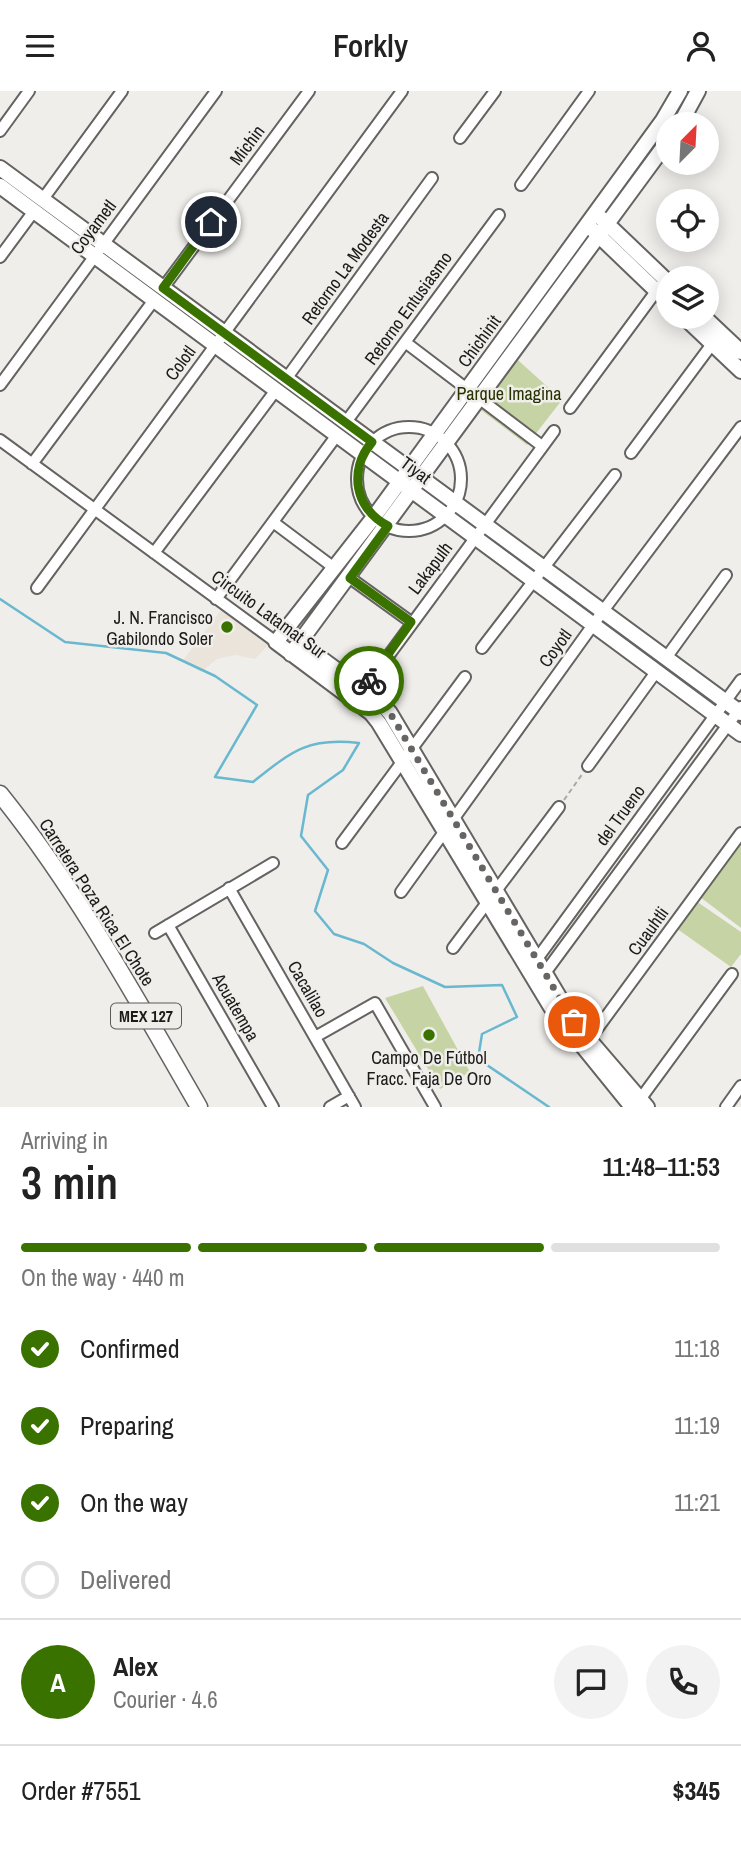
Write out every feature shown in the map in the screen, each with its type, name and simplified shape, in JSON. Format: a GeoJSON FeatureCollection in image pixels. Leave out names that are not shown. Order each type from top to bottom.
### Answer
{"type":"FeatureCollection","features":[{"type":"Feature","properties":{"kind":"main road","name":"Carretera Poza Rica El Chote"},"geometry":{"type":"LineString","coordinates":[[0,794],[35,838],[93,925],[199,1107]]}},
{"type":"Feature","properties":{"kind":"street"},"geometry":{"type":"LineString","coordinates":[[0,131],[29,91]]}},
{"type":"Feature","properties":{"kind":"street"},"geometry":{"type":"LineString","coordinates":[[0,257],[122,91]]}},
{"type":"Feature","properties":{"kind":"street","name":"Coyametl"},"geometry":{"type":"LineString","coordinates":[[0,385],[216,91]]}},
{"type":"Feature","properties":{"kind":"street","name":"Michin"},"geometry":{"type":"LineString","coordinates":[[32,464],[309,91]]}},
{"type":"Feature","properties":{"kind":"street","name":"Colotl"},"geometry":{"type":"LineString","coordinates":[[37,588],[402,91]]}},
{"type":"Feature","properties":{"kind":"street"},"geometry":{"type":"LineString","coordinates":[[460,138],[495,91]]}},
{"type":"Feature","properties":{"kind":"street"},"geometry":{"type":"LineString","coordinates":[[521,185],[589,91]]}},
{"type":"Feature","properties":{"kind":"street","name":"Chichinit"},"geometry":{"type":"LineString","coordinates":[[276,642],[400,482],[663,120],[680,91]]}},
{"type":"Feature","properties":{"kind":"street"},"geometry":{"type":"LineString","coordinates":[[687,112],[698,91]]}},
{"type":"Feature","properties":{"kind":"street","name":"Chichinit"},"geometry":{"type":"LineString","coordinates":[[295,648],[423,479],[656,158]]}},
{"type":"Feature","properties":{"kind":"street","name":"Tiyat"},"geometry":{"type":"LineString","coordinates":[[0,168],[7,185],[220,339],[309,395],[725,702],[740,710]]}},
{"type":"Feature","properties":{"kind":"street","name":"Retorno La Modesta"},"geometry":{"type":"LineString","coordinates":[[286,379],[432,178]]}},
{"type":"Feature","properties":{"kind":"street","name":"Retorno Entusiasmo"},"geometry":{"type":"LineString","coordinates":[[346,422],[499,215]]}},
{"type":"Feature","properties":{"kind":"street"},"geometry":{"type":"LineString","coordinates":[[591,219],[656,278]]}},
{"type":"Feature","properties":{"kind":"street"},"geometry":{"type":"LineString","coordinates":[[570,408],[656,293]]}},
{"type":"Feature","properties":{"kind":"street"},"geometry":{"type":"LineString","coordinates":[[702,329],[741,352]]}},
{"type":"Feature","properties":{"kind":"street"},"geometry":{"type":"LineString","coordinates":[[711,329],[741,371]]}},
{"type":"Feature","properties":{"kind":"street"},"geometry":{"type":"LineString","coordinates":[[631,453],[716,338]]}},
{"type":"Feature","properties":{"kind":"street","name":"Tiyat"},"geometry":{"type":"LineString","coordinates":[[220,339],[276,390],[741,734]]}},
{"type":"Feature","properties":{"kind":"street"},"geometry":{"type":"LineString","coordinates":[[405,342],[542,446]]}},
{"type":"Feature","properties":{"kind":"street"},"geometry":{"type":"LineString","coordinates":[[154,553],[276,390]]}},
{"type":"Feature","properties":{"kind":"street"},"geometry":{"type":"LineString","coordinates":[[299,407],[309,395]]}},
{"type":"Feature","properties":{"kind":"street"},"geometry":{"type":"LineString","coordinates":[[402,427],[419,428],[435,434],[448,444],[461,472],[456,503],[446,516],[428,528],[408,531],[388,526],[374,517],[363,504],[358,488],[358,472],[363,455],[372,442],[386,432],[402,427]]}},
{"type":"Feature","properties":{"kind":"street","name":"Coyotl"},"geometry":{"type":"LineString","coordinates":[[401,892],[603,611],[741,427]]}},
{"type":"Feature","properties":{"kind":"street","name":"Lakapulh"},"geometry":{"type":"LineString","coordinates":[[359,695],[554,431]]}},
{"type":"Feature","properties":{"kind":"street"},"geometry":{"type":"LineString","coordinates":[[216,599],[337,435]]}},
{"type":"Feature","properties":{"kind":"street","name":"Circuito Latamat Sur"},"geometry":{"type":"LineString","coordinates":[[0,440],[276,642],[295,648],[359,695],[390,713],[448,827]]}},
{"type":"Feature","properties":{"kind":"street"},"geometry":{"type":"LineString","coordinates":[[482,647],[615,475]]}},
{"type":"Feature","properties":{"kind":"street"},"geometry":{"type":"LineString","coordinates":[[273,521],[333,567]]}},
{"type":"Feature","properties":{"kind":"street"},"geometry":{"type":"LineString","coordinates":[[666,658],[726,575]]}},
{"type":"Feature","properties":{"kind":"street"},"geometry":{"type":"LineString","coordinates":[[350,578],[411,622]]}},
{"type":"Feature","properties":{"kind":"street"},"geometry":{"type":"LineString","coordinates":[[589,766],[656,672]]}},
{"type":"Feature","properties":{"kind":"street"},"geometry":{"type":"LineString","coordinates":[[342,843],[465,677]]}},
{"type":"Feature","properties":{"kind":"street","name":"del Trueno"},"geometry":{"type":"LineString","coordinates":[[532,965],[741,680]]}},
{"type":"Feature","properties":{"kind":"street","name":"Circuito Latamat Sur"},"geometry":{"type":"LineString","coordinates":[[359,695],[402,763],[448,827],[540,979],[586,1045],[638,1105]]}},
{"type":"Feature","properties":{"kind":"street","name":"del Trueno"},"geometry":{"type":"LineString","coordinates":[[540,979],[740,710]]}},
{"type":"Feature","properties":{"kind":"street"},"geometry":{"type":"LineString","coordinates":[[453,948],[559,807]]}},
{"type":"Feature","properties":{"kind":"street","name":"Cuauhtli"},"geometry":{"type":"LineString","coordinates":[[586,1045],[741,833]]}},
{"type":"Feature","properties":{"kind":"street"},"geometry":{"type":"LineString","coordinates":[[155,933],[272,863]]}},
{"type":"Feature","properties":{"kind":"street","name":"Cacalilao"},"geometry":{"type":"LineString","coordinates":[[229,888],[355,1107]]}},
{"type":"Feature","properties":{"kind":"street","name":"Acuatempa"},"geometry":{"type":"LineString","coordinates":[[168,925],[273,1107]]}},
{"type":"Feature","properties":{"kind":"street"},"geometry":{"type":"LineString","coordinates":[[638,1105],[732,974]]}},
{"type":"Feature","properties":{"kind":"street"},"geometry":{"type":"LineString","coordinates":[[315,1037],[375,1003],[435,1107]]}},
{"type":"Feature","properties":{"kind":"street"},"geometry":{"type":"LineString","coordinates":[[726,1107],[741,1086]]}},
{"type":"Feature","properties":{"kind":"street"},"geometry":{"type":"LineString","coordinates":[[330,1107],[349,1096]]}},
{"type":"Feature","properties":{"kind":"path"},"geometry":{"type":"LineString","coordinates":[[559,807],[589,766]]}},
{"type":"Feature","properties":{"kind":"shaded area","name":"J. N. Francisco Gabilondo Soler"},"geometry":{"type":"Polygon","coordinates":[[[222,609],[268,645],[255,659],[235,655],[217,659],[201,672],[183,660],[222,609]]]}},
{"type":"Feature","properties":{"kind":"green space","name":"Parque Imagina"},"geometry":{"type":"Polygon","coordinates":[[[590,231],[593,234],[507,350],[562,400],[527,445],[469,401],[424,462],[421,460],[466,398],[457,391],[590,231]]]}},
{"type":"Feature","properties":{"kind":"green space"},"geometry":{"type":"Polygon","coordinates":[[[741,842],[741,928],[700,897],[741,842]]]}},
{"type":"Feature","properties":{"kind":"green space"},"geometry":{"type":"Polygon","coordinates":[[[693,899],[741,932],[741,954],[731,967],[673,926],[693,899]]]}},
{"type":"Feature","properties":{"kind":"green space","name":"Campo De Fútbol Fracc. Faja De Oro"},"geometry":{"type":"Polygon","coordinates":[[[423,986],[470,1072],[440,1089],[385,998],[423,986]]]}},
{"type":"Feature","properties":{"kind":"waterway"},"geometry":{"type":"LineString","coordinates":[[0,599],[65,642],[166,653],[215,676],[257,705],[215,777],[253,782],[290,754],[302,749],[326,742],[359,743],[343,770],[308,795],[301,836],[328,870],[315,911],[334,934],[364,944],[393,963],[445,987],[502,985],[517,1017],[482,1034],[478,1059],[549,1107]]}},
{"type":"Feature","properties":{"kind":"way so far"},"geometry":{"type":"LineString","coordinates":[[369,681],[363,690],[390,713],[574,1022]]}},
{"type":"Feature","properties":{"kind":"place","name":"J. N. Francisco Gabilondo Soler"},"geometry":{"type":"Point","coordinates":[227,627]}},
{"type":"Feature","properties":{"kind":"place","name":"Campo De Fútbol Fracc. Faja De Oro"},"geometry":{"type":"Point","coordinates":[429,1035]}},
{"type":"Feature","properties":{"kind":"route"},"geometry":{"type":"LineString","coordinates":[[211,222],[163,288],[372,442],[363,455],[358,472],[358,488],[363,504],[374,517],[388,526],[350,578],[411,622],[369,681]]}}]}
